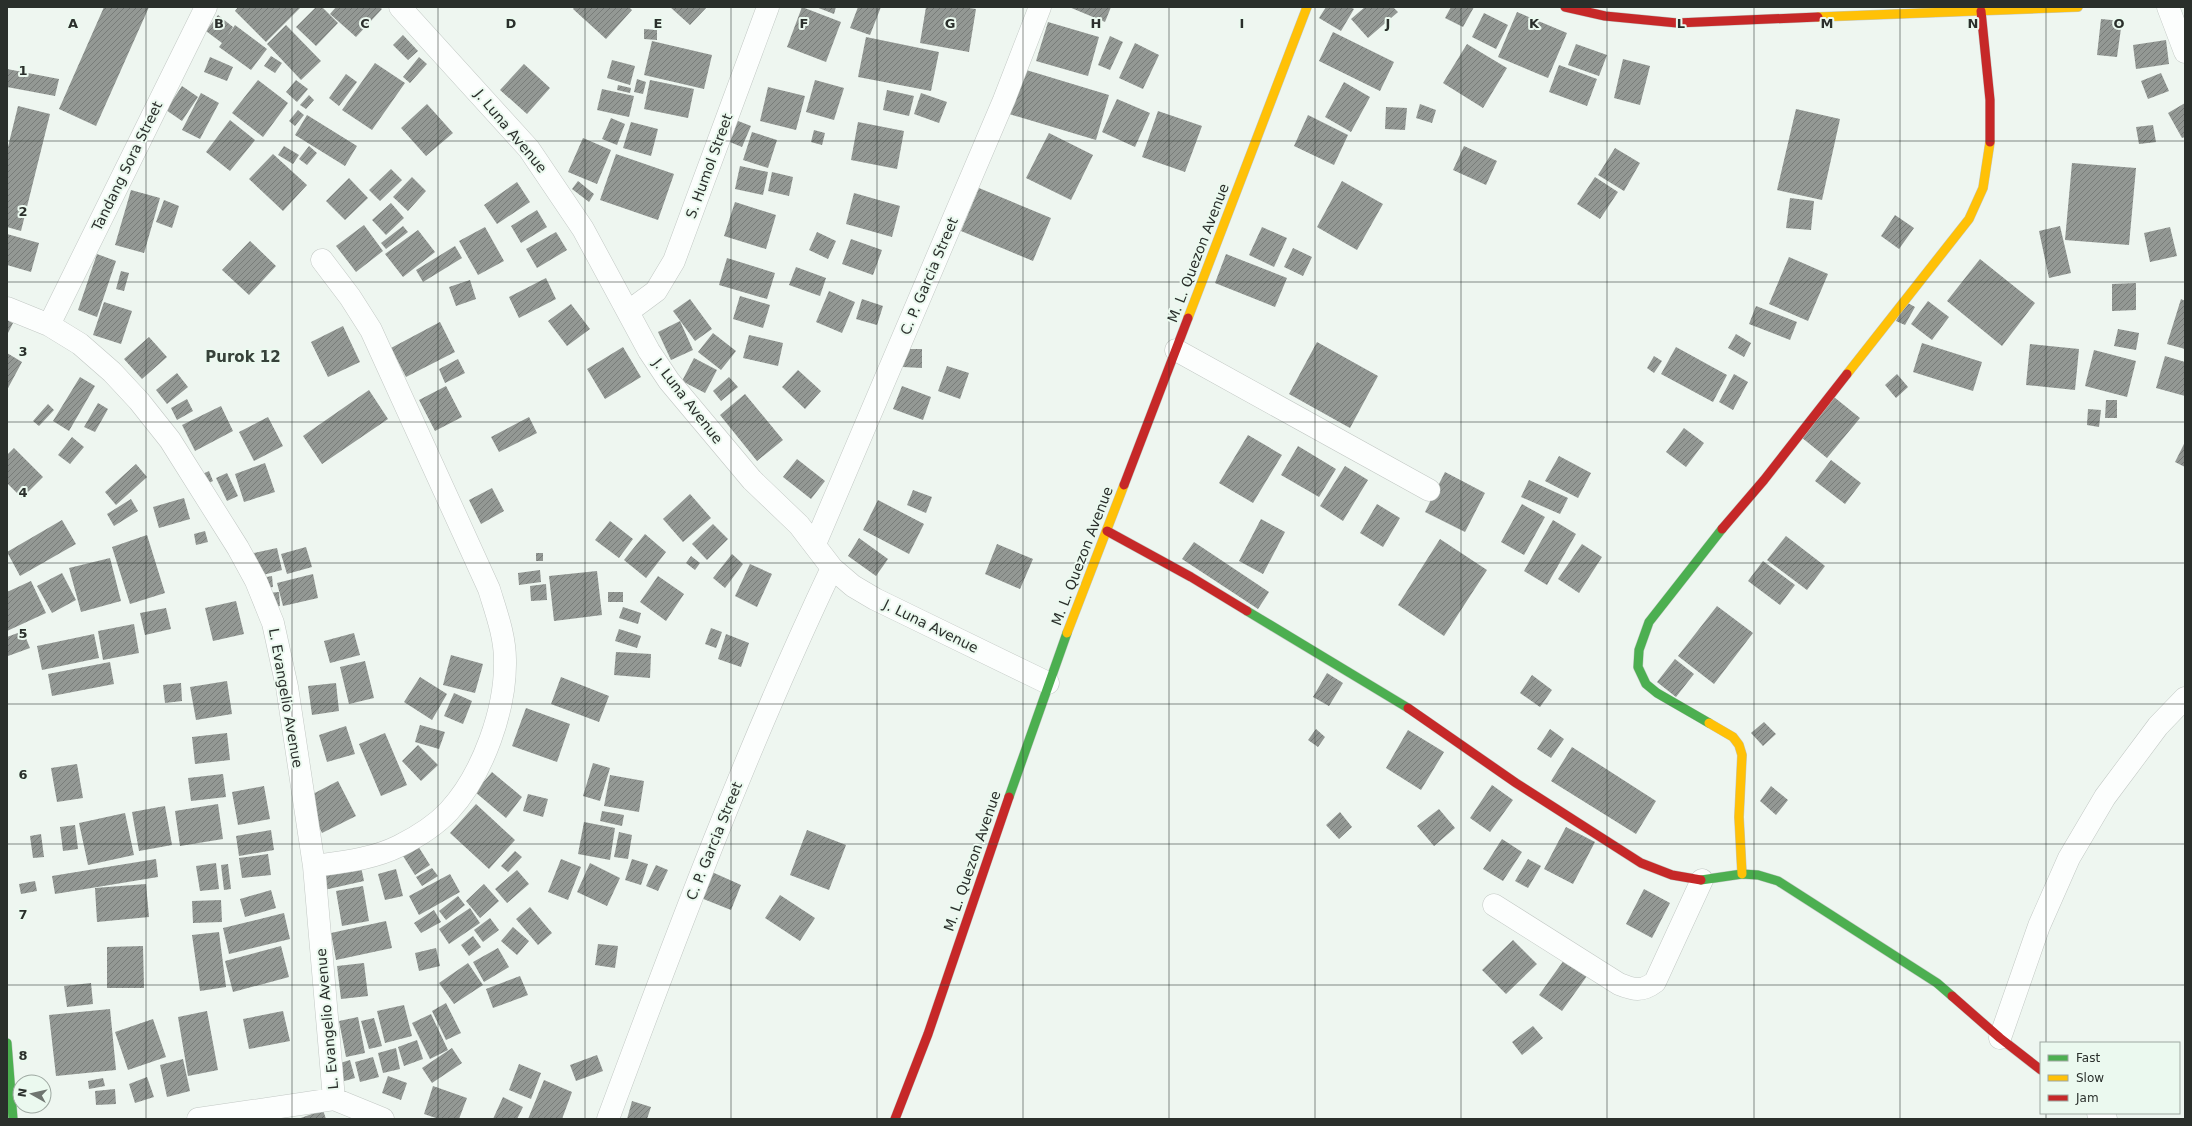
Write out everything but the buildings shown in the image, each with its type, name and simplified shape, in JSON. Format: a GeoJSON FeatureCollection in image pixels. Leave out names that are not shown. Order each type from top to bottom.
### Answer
{"type":"FeatureCollection","features":[{"type":"Feature","properties":{"kind":"main road","name":"M. L. Quezon Avenue"},"geometry":{"type":"LineString","coordinates":[[895,1119],[928,1034],[1048,683],[1307,7]]}},
{"type":"Feature","properties":{"kind":"main road"},"geometry":{"type":"LineString","coordinates":[[1565,7],[1605,16],[1677,23],[2078,7]]}},
{"type":"Feature","properties":{"kind":"main road"},"geometry":{"type":"LineString","coordinates":[[1742,874],[1739,817],[1742,755],[1740,745],[1732,737],[1676,705],[1646,684],[1638,667],[1639,650],[1649,622],[1653,616],[1696,560],[1764,480],[1969,219],[1983,189],[1988,166],[1990,120],[1981,11]]}},
{"type":"Feature","properties":{"kind":"main road"},"geometry":{"type":"LineString","coordinates":[[1107,531],[1204,585],[1411,710],[1516,783],[1641,863],[1672,875],[1702,880],[1742,874],[1758,875],[1778,881],[1793,889],[1937,983],[2000,1038],[2040,1069]]}},
{"type":"Feature","properties":{"kind":"main road"},"geometry":{"type":"LineString","coordinates":[[7,1043],[13,1119]]}},
{"type":"Feature","properties":{"kind":"street","name":"Tandang Sora Street"},"geometry":{"type":"LineString","coordinates":[[49,325],[206,7]]}},
{"type":"Feature","properties":{"kind":"street","name":"J. Luna Avenue"},"geometry":{"type":"LineString","coordinates":[[400,7],[529,149],[583,229],[649,350],[670,381],[731,456],[799,525],[832,568],[853,586],[875,599],[1048,683]]}},
{"type":"Feature","properties":{"kind":"street","name":"S. Humol Street"},"geometry":{"type":"LineString","coordinates":[[629,311],[656,291],[674,261],[768,7]]}},
{"type":"Feature","properties":{"kind":"street","name":"C. P. Garcia Street"},"geometry":{"type":"LineString","coordinates":[[814,544],[1004,100],[1040,7]]}},
{"type":"Feature","properties":{"kind":"street"},"geometry":{"type":"LineString","coordinates":[[2168,7],[2185,52]]}},
{"type":"Feature","properties":{"kind":"street"},"geometry":{"type":"LineString","coordinates":[[314,866],[362,858],[399,846],[428,829],[449,810],[481,760],[496,724],[504,694],[505,659],[499,621],[489,589],[371,330],[350,297],[322,260]]}},
{"type":"Feature","properties":{"kind":"street","name":"L. Evangelio Avenue"},"geometry":{"type":"LineString","coordinates":[[7,308],[49,325],[80,344],[112,372],[139,401],[170,440],[238,548],[256,581],[273,623],[287,687],[314,866],[334,1099]]}},
{"type":"Feature","properties":{"kind":"street"},"geometry":{"type":"LineString","coordinates":[[1176,350],[1429,490]]}},
{"type":"Feature","properties":{"kind":"street","name":"C. P. Garcia Street"},"geometry":{"type":"LineString","coordinates":[[608,1119],[671,949],[750,750],[796,644],[832,568]]}},
{"type":"Feature","properties":{"kind":"street"},"geometry":{"type":"LineString","coordinates":[[2000,1038],[2039,926],[2070,858],[2105,797],[2158,726],[2185,698]]}},
{"type":"Feature","properties":{"kind":"street"},"geometry":{"type":"LineString","coordinates":[[1494,905],[1619,984],[1631,989],[1640,990],[1647,988],[1655,982],[1702,880]]}},
{"type":"Feature","properties":{"kind":"street"},"geometry":{"type":"LineString","coordinates":[[198,1119],[334,1099],[382,1119]]}},
{"type":"Feature","properties":{"kind":"traffic: fast"},"geometry":{"type":"LineString","coordinates":[[1709,723],[1657,693],[1646,684],[1638,667],[1639,650],[1649,622],[1722,529]]}},
{"type":"Feature","properties":{"kind":"traffic: fast"},"geometry":{"type":"LineString","coordinates":[[1247,611],[1408,708]]}},
{"type":"Feature","properties":{"kind":"traffic: fast"},"geometry":{"type":"LineString","coordinates":[[1009,797],[1067,633]]}},
{"type":"Feature","properties":{"kind":"traffic: fast"},"geometry":{"type":"LineString","coordinates":[[1701,880],[1742,874],[1758,875],[1778,881],[1937,983],[1952,996]]}},
{"type":"Feature","properties":{"kind":"traffic: fast"},"geometry":{"type":"LineString","coordinates":[[7,1043],[13,1119]]}},
{"type":"Feature","properties":{"kind":"traffic: slow"},"geometry":{"type":"LineString","coordinates":[[1188,318],[1307,7]]}},
{"type":"Feature","properties":{"kind":"traffic: slow"},"geometry":{"type":"LineString","coordinates":[[1818,17],[2078,7]]}},
{"type":"Feature","properties":{"kind":"traffic: slow"},"geometry":{"type":"LineString","coordinates":[[1847,374],[1969,219],[1983,188],[1990,142]]}},
{"type":"Feature","properties":{"kind":"traffic: slow"},"geometry":{"type":"LineString","coordinates":[[1067,633],[1124,485]]}},
{"type":"Feature","properties":{"kind":"traffic: slow"},"geometry":{"type":"LineString","coordinates":[[1709,723],[1733,737],[1739,745],[1742,755],[1739,817],[1742,874]]}},
{"type":"Feature","properties":{"kind":"traffic: jam"},"geometry":{"type":"LineString","coordinates":[[1565,7],[1605,16],[1677,23],[1818,17]]}},
{"type":"Feature","properties":{"kind":"traffic: jam"},"geometry":{"type":"LineString","coordinates":[[1981,11],[1990,100],[1990,142]]}},
{"type":"Feature","properties":{"kind":"traffic: jam"},"geometry":{"type":"LineString","coordinates":[[1124,485],[1188,318]]}},
{"type":"Feature","properties":{"kind":"traffic: jam"},"geometry":{"type":"LineString","coordinates":[[1722,529],[1764,480],[1847,374]]}},
{"type":"Feature","properties":{"kind":"traffic: jam"},"geometry":{"type":"LineString","coordinates":[[1107,531],[1191,577],[1247,611]]}},
{"type":"Feature","properties":{"kind":"traffic: jam"},"geometry":{"type":"LineString","coordinates":[[1408,708],[1516,783],[1641,863],[1672,875],[1701,880]]}},
{"type":"Feature","properties":{"kind":"traffic: jam"},"geometry":{"type":"LineString","coordinates":[[895,1119],[928,1034],[1009,797]]}},
{"type":"Feature","properties":{"kind":"traffic: jam"},"geometry":{"type":"LineString","coordinates":[[1952,996],[2000,1038],[2040,1069]]}},
{"type":"Feature","properties":{"kind":"district","name":"Purok 12"},"geometry":{"type":"Point","coordinates":[243,357]}}]}
